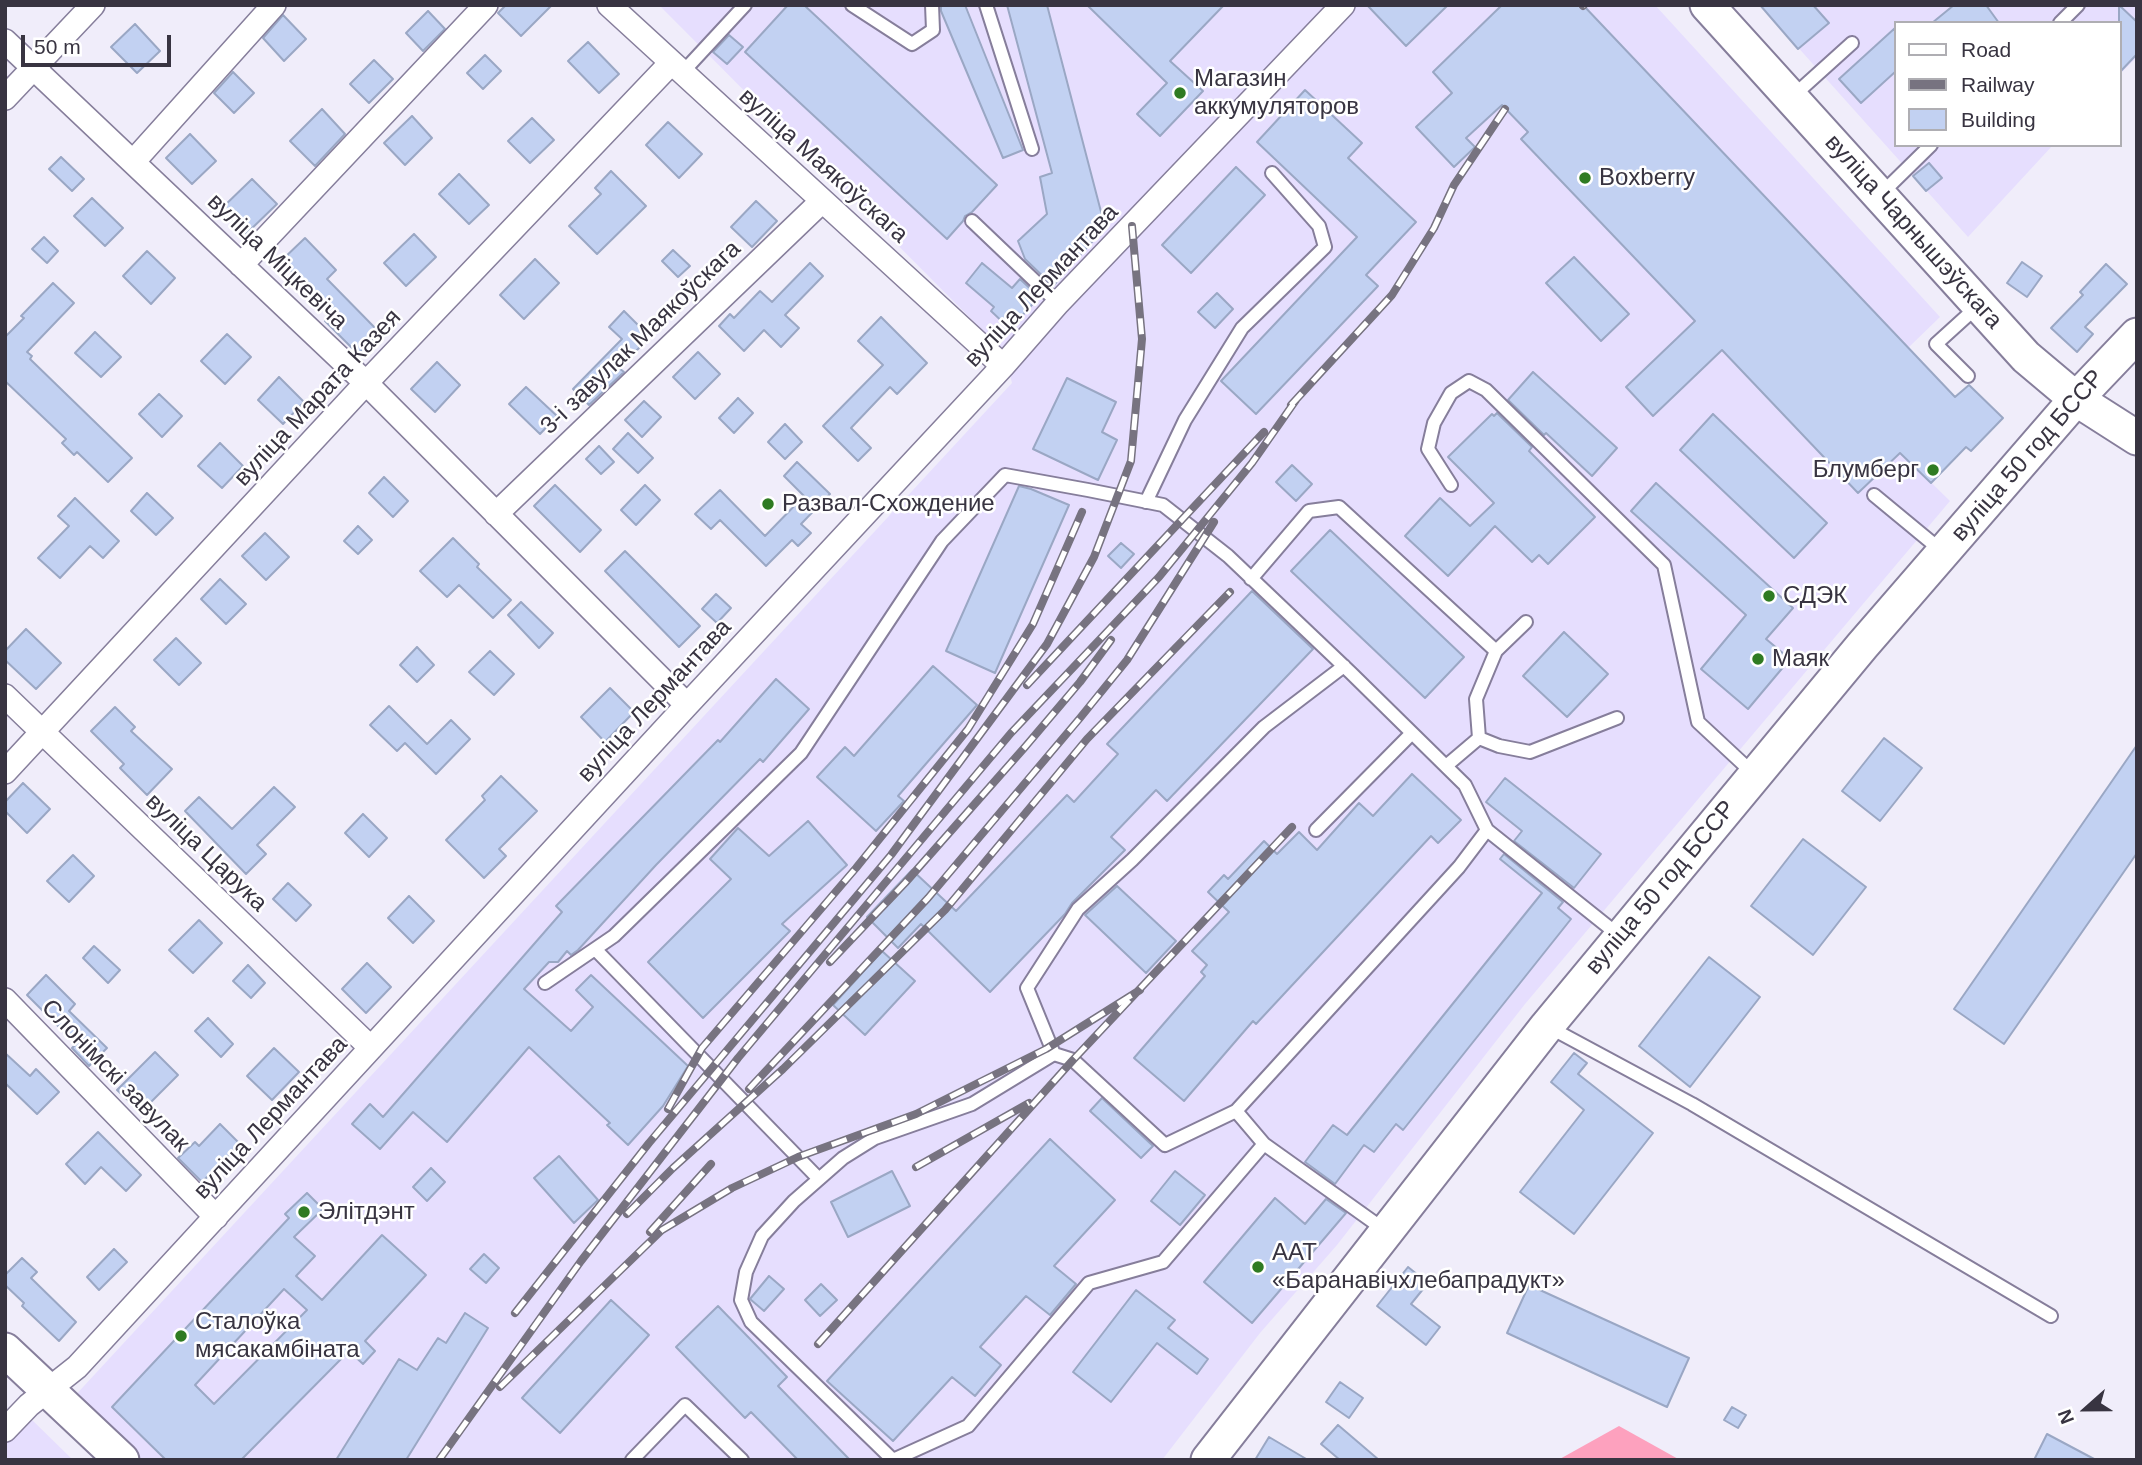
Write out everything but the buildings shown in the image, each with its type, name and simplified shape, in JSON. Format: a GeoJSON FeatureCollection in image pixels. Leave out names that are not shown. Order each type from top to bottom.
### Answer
{"type":"FeatureCollection","features":[{"type":"Feature","properties":{"kind":"main road","name":"вуліца Чарнышэўскага"},"geometry":{"type":"LineString","coordinates":[[1707,5],[2026,357],[2076,399],[2137,438]]}},
{"type":"Feature","properties":{"kind":"main road","name":"вуліца 50 год БССР"},"geometry":{"type":"LineString","coordinates":[[1208,1460],[1547,1026],[1943,552],[2076,399],[2137,335]]}},
{"type":"Feature","properties":{"kind":"main road"},"geometry":{"type":"LineString","coordinates":[[5,1350],[122,1460]]}},
{"type":"Feature","properties":{"kind":"street"},"geometry":{"type":"LineString","coordinates":[[5,98],[93,5]]}},
{"type":"Feature","properties":{"kind":"street"},"geometry":{"type":"LineString","coordinates":[[134,162],[274,5]]}},
{"type":"Feature","properties":{"kind":"street"},"geometry":{"type":"LineString","coordinates":[[242,265],[486,5]]}},
{"type":"Feature","properties":{"kind":"street","name":"вуліца Маякоўскага"},"geometry":{"type":"LineString","coordinates":[[609,5],[1003,366]]}},
{"type":"Feature","properties":{"kind":"street","name":"вуліца Лермантава"},"geometry":{"type":"LineString","coordinates":[[5,1430],[29,1405],[77,1367],[1003,366],[1058,303],[1343,5]]}},
{"type":"Feature","properties":{"kind":"street","name":"вуліца Міцкевіча"},"geometry":{"type":"LineString","coordinates":[[5,41],[366,383],[687,705]]}},
{"type":"Feature","properties":{"kind":"street","name":"вуліца Марата Казея"},"geometry":{"type":"LineString","coordinates":[[5,772],[366,383],[677,68]]}},
{"type":"Feature","properties":{"kind":"street","name":"3-і завулак Маякоўскага"},"geometry":{"type":"LineString","coordinates":[[496,514],[822,201]]}},
{"type":"Feature","properties":{"kind":"street","name":"вуліца Царука"},"geometry":{"type":"LineString","coordinates":[[5,696],[371,1048]]}},
{"type":"Feature","properties":{"kind":"street","name":"Слонімскі завулак"},"geometry":{"type":"LineString","coordinates":[[5,1000],[216,1217]]}},
{"type":"Feature","properties":{"kind":"lane"},"geometry":{"type":"LineString","coordinates":[[677,68],[745,5]]}},
{"type":"Feature","properties":{"kind":"lane"},"geometry":{"type":"LineString","coordinates":[[852,5],[912,44],[933,30],[932,5]]}},
{"type":"Feature","properties":{"kind":"lane"},"geometry":{"type":"LineString","coordinates":[[986,5],[1032,149]]}},
{"type":"Feature","properties":{"kind":"lane"},"geometry":{"type":"LineString","coordinates":[[2062,21],[2078,5]]}},
{"type":"Feature","properties":{"kind":"lane"},"geometry":{"type":"LineString","coordinates":[[1791,98],[1852,43]]}},
{"type":"Feature","properties":{"kind":"lane"},"geometry":{"type":"LineString","coordinates":[[1880,195],[1929,147]]}},
{"type":"Feature","properties":{"kind":"lane"},"geometry":{"type":"LineString","coordinates":[[1146,502],[1185,420],[1242,328],[1325,247],[1319,226],[1272,173]]}},
{"type":"Feature","properties":{"kind":"lane"},"geometry":{"type":"LineString","coordinates":[[972,221],[1058,303]]}},
{"type":"Feature","properties":{"kind":"lane"},"geometry":{"type":"LineString","coordinates":[[1968,376],[1936,344],[1979,305]]}},
{"type":"Feature","properties":{"kind":"lane"},"geometry":{"type":"LineString","coordinates":[[1451,485],[1428,449],[1434,423],[1451,393],[1469,381],[1486,390],[1664,565],[1698,722],[1755,775]]}},
{"type":"Feature","properties":{"kind":"lane"},"geometry":{"type":"LineString","coordinates":[[545,984],[614,936],[801,753],[942,541],[1005,475],[1163,505],[1228,556],[1465,785],[1487,830],[1621,937]]}},
{"type":"Feature","properties":{"kind":"lane"},"geometry":{"type":"LineString","coordinates":[[1874,495],[1943,552]]}},
{"type":"Feature","properties":{"kind":"lane"},"geometry":{"type":"LineString","coordinates":[[1251,579],[1309,511],[1339,507],[1496,651]]}},
{"type":"Feature","properties":{"kind":"lane"},"geometry":{"type":"LineString","coordinates":[[1479,738],[1476,699],[1496,651],[1526,622]]}},
{"type":"Feature","properties":{"kind":"lane"},"geometry":{"type":"LineString","coordinates":[[1054,1054],[1027,988],[1078,909],[1132,860],[1264,727],[1344,666]]}},
{"type":"Feature","properties":{"kind":"lane"},"geometry":{"type":"LineString","coordinates":[[1479,738],[1499,746],[1530,752],[1617,718]]}},
{"type":"Feature","properties":{"kind":"lane"},"geometry":{"type":"LineString","coordinates":[[1316,830],[1412,733]]}},
{"type":"Feature","properties":{"kind":"lane"},"geometry":{"type":"LineString","coordinates":[[1446,766],[1479,738]]}},
{"type":"Feature","properties":{"kind":"lane"},"geometry":{"type":"LineString","coordinates":[[1264,1144],[1163,1262],[1089,1283],[968,1426],[893,1460],[751,1322],[741,1300],[746,1272],[762,1236],[794,1201],[843,1158],[875,1138],[972,1104],[1054,1054],[1073,1060],[1165,1145],[1236,1111],[1459,867],[1487,830]]}},
{"type":"Feature","properties":{"kind":"lane"},"geometry":{"type":"LineString","coordinates":[[595,949],[819,1179]]}},
{"type":"Feature","properties":{"kind":"lane"},"geometry":{"type":"LineString","coordinates":[[1547,1026],[1692,1104],[2051,1316]]}},
{"type":"Feature","properties":{"kind":"lane"},"geometry":{"type":"LineString","coordinates":[[1236,1111],[1264,1144],[1387,1231]]}},
{"type":"Feature","properties":{"kind":"lane"},"geometry":{"type":"LineString","coordinates":[[632,1460],[685,1405],[742,1460]]}},
{"type":"Feature","properties":{"kind":"shaded area","name":"ААТ «Баранавічхлебапрадукт»"},"geometry":{"type":"Polygon","coordinates":[[[659,5],[1655,5],[1940,317],[1909,347],[1955,397],[1901,453],[1950,501],[1525,1004],[1337,1245],[1260,1333],[1162,1460],[135,1460],[71,1400],[1012,383],[1004,352],[659,5]]]}},
{"type":"Feature","properties":{"kind":"shaded area"},"geometry":{"type":"Polygon","coordinates":[[[1760,5],[2137,5],[2137,57],[2121,73],[2121,21],[1894,21],[1894,147],[2051,147],[1968,237],[1760,5]]]}},
{"type":"Feature","properties":{"kind":"shaded area"},"geometry":{"type":"Polygon","coordinates":[[[30,1418],[73,1460],[5,1460],[5,1444],[30,1418]]]}},
{"type":"Feature","properties":{"kind":"shaded area"},"geometry":{"type":"Polygon","coordinates":[[[1619,1426],[1680,1460],[1558,1460],[1619,1426]]]}},
{"type":"Feature","properties":{"kind":"railway"},"geometry":{"type":"LineString","coordinates":[[1291,405],[1392,295],[1434,228],[1454,185],[1505,109]]}},
{"type":"Feature","properties":{"kind":"railway"},"geometry":{"type":"LineString","coordinates":[[515,1313],[649,1143],[891,855],[1047,644],[1094,557],[1131,461],[1142,339],[1132,226]]}},
{"type":"Feature","properties":{"kind":"railway"},"geometry":{"type":"LineString","coordinates":[[439,1460],[581,1261],[738,1058],[1011,733],[1159,577],[1252,463],[1296,400]]}},
{"type":"Feature","properties":{"kind":"railway"},"geometry":{"type":"LineString","coordinates":[[1027,685],[1264,432]]}},
{"type":"Feature","properties":{"kind":"railway"},"geometry":{"type":"LineString","coordinates":[[668,1109],[702,1048],[856,868],[968,729],[1033,624],[1082,512]]}},
{"type":"Feature","properties":{"kind":"railway"},"geometry":{"type":"LineString","coordinates":[[749,1089],[928,898],[1080,718],[1127,660],[1214,522]]}},
{"type":"Feature","properties":{"kind":"railway"},"geometry":{"type":"LineString","coordinates":[[627,1214],[673,1168],[783,1069],[945,910],[1087,739],[1230,592]]}},
{"type":"Feature","properties":{"kind":"railway"},"geometry":{"type":"LineString","coordinates":[[830,962],[905,883],[1025,747],[1080,682],[1111,640]]}},
{"type":"Feature","properties":{"kind":"railway"},"geometry":{"type":"LineString","coordinates":[[818,1344],[1073,1060],[1292,827]]}},
{"type":"Feature","properties":{"kind":"railway"},"geometry":{"type":"LineString","coordinates":[[500,1387],[662,1230],[732,1188],[798,1157],[916,1114],[1046,1049],[1140,990]]}},
{"type":"Feature","properties":{"kind":"railway"},"geometry":{"type":"LineString","coordinates":[[916,1167],[1029,1103]]}},
{"type":"Feature","properties":{"kind":"railway"},"geometry":{"type":"LineString","coordinates":[[650,1232],[711,1164]]}},
{"type":"Feature","properties":{"kind":"place","name":"Магазин аккумуляторов"},"geometry":{"type":"Point","coordinates":[1180,93]}},
{"type":"Feature","properties":{"kind":"place","name":"Boxberry"},"geometry":{"type":"Point","coordinates":[1585,178]}},
{"type":"Feature","properties":{"kind":"place","name":"Блумберг"},"geometry":{"type":"Point","coordinates":[1933,470]}},
{"type":"Feature","properties":{"kind":"place","name":"Развал-Схождение"},"geometry":{"type":"Point","coordinates":[768,504]}},
{"type":"Feature","properties":{"kind":"place","name":"СДЭК"},"geometry":{"type":"Point","coordinates":[1769,596]}},
{"type":"Feature","properties":{"kind":"place","name":"Маяк"},"geometry":{"type":"Point","coordinates":[1758,659]}},
{"type":"Feature","properties":{"kind":"place","name":"Элітдэнт"},"geometry":{"type":"Point","coordinates":[304,1212]}},
{"type":"Feature","properties":{"kind":"place","name":"ААТ «Баранавічхлебапрадукт»"},"geometry":{"type":"Point","coordinates":[1258,1267]}},
{"type":"Feature","properties":{"kind":"place","name":"Сталоўка мясакамбіната"},"geometry":{"type":"Point","coordinates":[181,1336]}}]}
